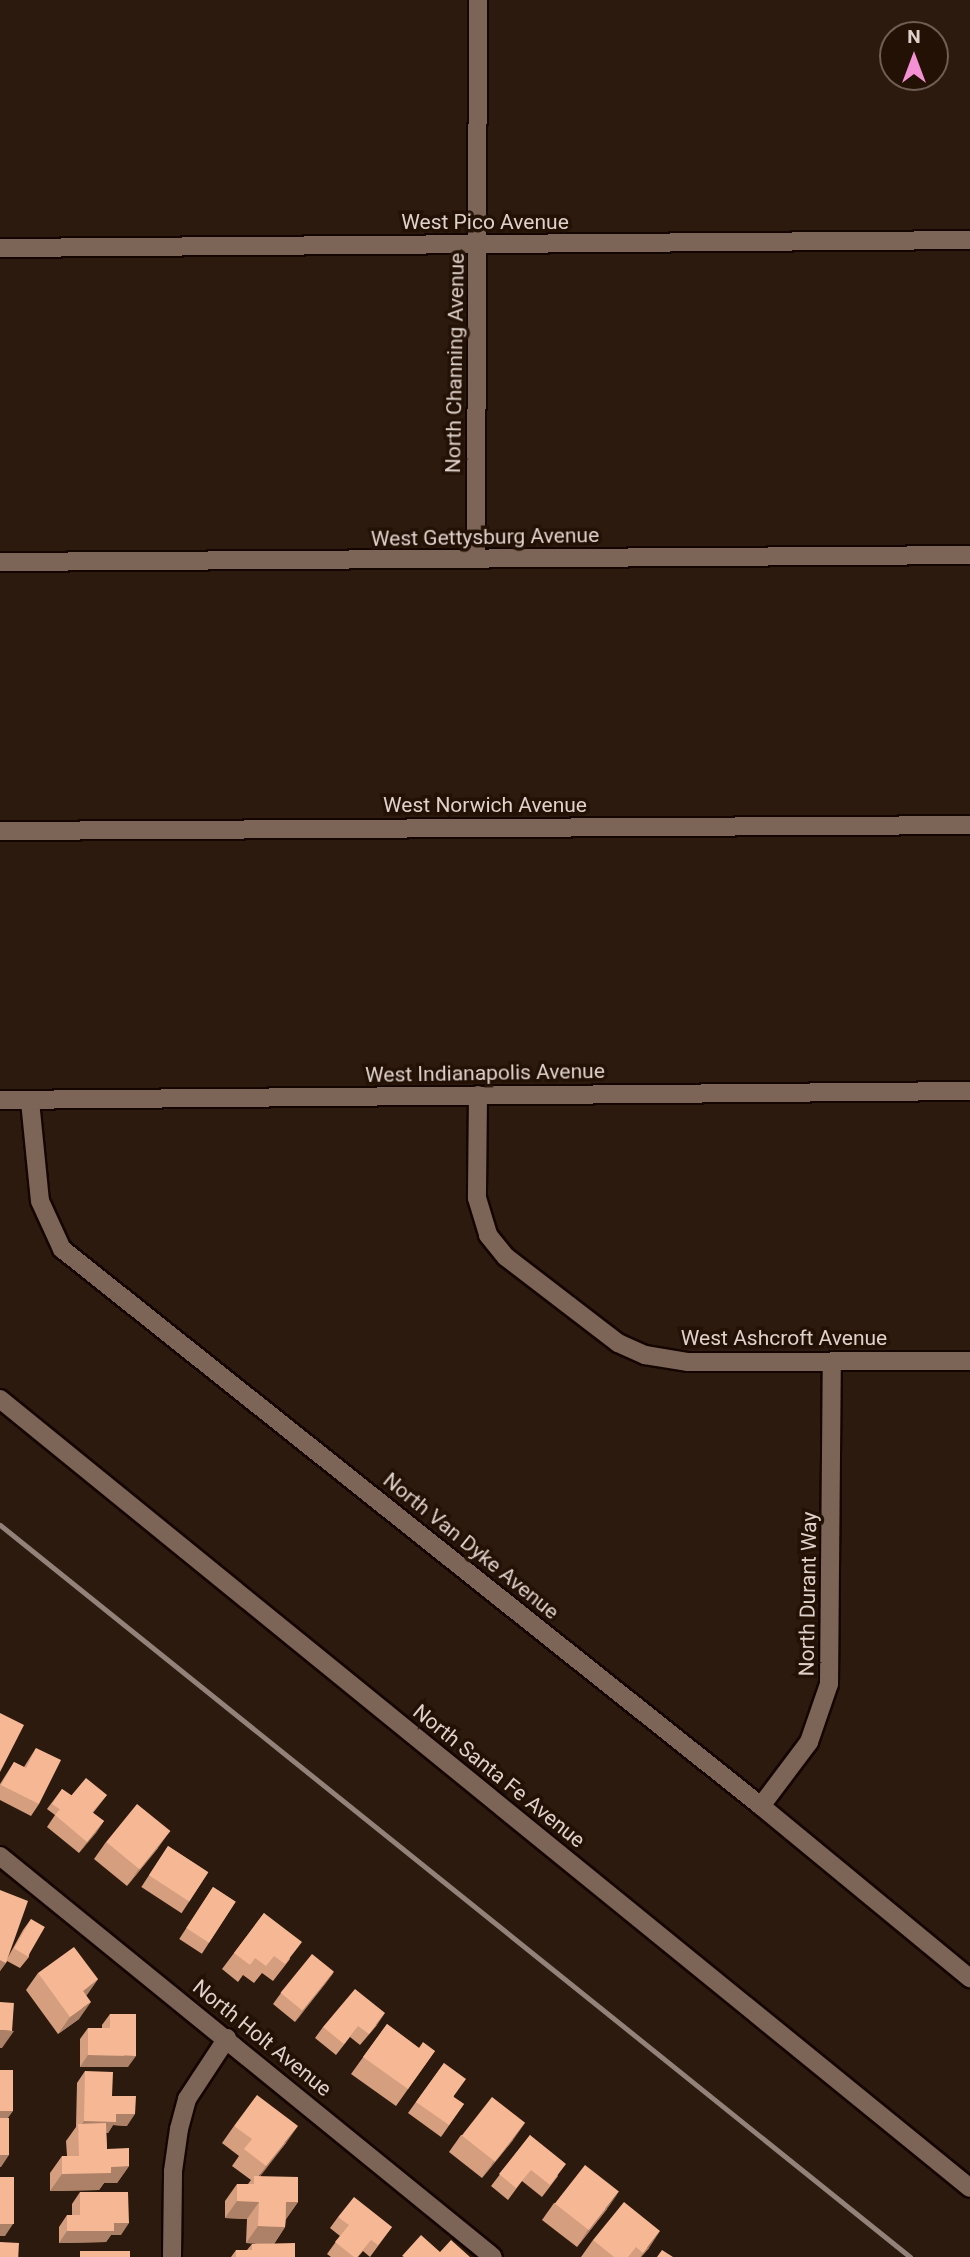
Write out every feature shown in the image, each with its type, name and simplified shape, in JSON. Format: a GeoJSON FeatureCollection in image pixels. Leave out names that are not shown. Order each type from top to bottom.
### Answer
{"type":"FeatureCollection","features":[{"type":"Feature","properties":{"kind":"street","name":"North Channing Avenue"},"geometry":{"type":"LineString","coordinates":[[476,559],[478,0]]}},
{"type":"Feature","properties":{"kind":"street","name":"West Pico Avenue"},"geometry":{"type":"LineString","coordinates":[[0,248],[970,240]]}},
{"type":"Feature","properties":{"kind":"street","name":"West Gettysburg Avenue"},"geometry":{"type":"LineString","coordinates":[[0,562],[970,555]]}},
{"type":"Feature","properties":{"kind":"street","name":"West Norwich Avenue"},"geometry":{"type":"LineString","coordinates":[[0,831],[970,825]]}},
{"type":"Feature","properties":{"kind":"street","name":"West Indianapolis Avenue"},"geometry":{"type":"LineString","coordinates":[[0,1101],[970,1091]]}},
{"type":"Feature","properties":{"kind":"street","name":"West Ashcroft Avenue"},"geometry":{"type":"LineString","coordinates":[[478,1095],[477,1198],[484,1228],[506,1257],[599,1331],[636,1352],[666,1360],[832,1363],[970,1361]]}},
{"type":"Feature","properties":{"kind":"street","name":"North Van Dyke Avenue"},"geometry":{"type":"LineString","coordinates":[[30,1101],[40,1201],[62,1249],[761,1806],[970,1978]]}},
{"type":"Feature","properties":{"kind":"street","name":"North Durant Way"},"geometry":{"type":"LineString","coordinates":[[761,1806],[809,1742],[829,1684],[832,1363]]}},
{"type":"Feature","properties":{"kind":"street","name":"North Santa Fe Avenue"},"geometry":{"type":"LineString","coordinates":[[0,1399],[970,2188]]}},
{"type":"Feature","properties":{"kind":"street","name":"North Holt Avenue"},"geometry":{"type":"LineString","coordinates":[[0,1856],[493,2257]]}},
{"type":"Feature","properties":{"kind":"street"},"geometry":{"type":"LineString","coordinates":[[172,2257],[173,2171],[178,2129],[187,2099],[227,2038]]}},
{"type":"Feature","properties":{"kind":"building"},"geometry":{"type":"Polygon","coordinates":[[[0,1713],[24,1725],[0,1772],[0,1713]]]}},
{"type":"Feature","properties":{"kind":"building"},"geometry":{"type":"Polygon","coordinates":[[[36,1748],[61,1760],[39,1804],[1,1785],[14,1762],[26,1768],[36,1748]]]}},
{"type":"Feature","properties":{"kind":"building"},"geometry":{"type":"Polygon","coordinates":[[[86,1778],[107,1795],[92,1812],[104,1821],[87,1842],[55,1815],[86,1778]]]}},
{"type":"Feature","properties":{"kind":"building"},"geometry":{"type":"Polygon","coordinates":[[[62,1789],[71,1795],[61,1810],[52,1804],[62,1789]]]}},
{"type":"Feature","properties":{"kind":"building"},"geometry":{"type":"Polygon","coordinates":[[[137,1804],[170,1831],[140,1869],[106,1842],[137,1804]]]}},
{"type":"Feature","properties":{"kind":"building"},"geometry":{"type":"Polygon","coordinates":[[[168,1846],[208,1872],[189,1901],[149,1875],[168,1846]]]}},
{"type":"Feature","properties":{"kind":"building"},"geometry":{"type":"Polygon","coordinates":[[[213,1887],[236,1902],[209,1943],[186,1928],[213,1887]]]}},
{"type":"Feature","properties":{"kind":"building"},"geometry":{"type":"Polygon","coordinates":[[[0,1890],[28,1901],[6,1963],[0,1960],[0,1890]]]}},
{"type":"Feature","properties":{"kind":"building"},"geometry":{"type":"Polygon","coordinates":[[[264,1913],[302,1942],[285,1964],[274,1956],[266,1966],[255,1958],[250,1965],[234,1953],[264,1913]]]}},
{"type":"Feature","properties":{"kind":"building"},"geometry":{"type":"Polygon","coordinates":[[[31,1919],[45,1927],[28,1956],[14,1948],[31,1919]]]}},
{"type":"Feature","properties":{"kind":"building"},"geometry":{"type":"Polygon","coordinates":[[[74,1947],[98,1979],[83,1991],[91,2002],[70,2017],[38,1973],[74,1947]]]}},
{"type":"Feature","properties":{"kind":"building"},"geometry":{"type":"Polygon","coordinates":[[[312,1954],[334,1972],[302,2010],[281,1993],[312,1954]]]}},
{"type":"Feature","properties":{"kind":"building"},"geometry":{"type":"Polygon","coordinates":[[[355,1989],[385,2013],[369,2034],[358,2026],[344,2044],[323,2027],[355,1989]]]}},
{"type":"Feature","properties":{"kind":"building"},"geometry":{"type":"Polygon","coordinates":[[[0,2002],[14,2003],[12,2031],[0,2030],[0,2002]]]}},
{"type":"Feature","properties":{"kind":"building"},"geometry":{"type":"Polygon","coordinates":[[[110,2014],[136,2014],[136,2056],[88,2055],[88,2028],[110,2028],[110,2014]]]}},
{"type":"Feature","properties":{"kind":"building"},"geometry":{"type":"Polygon","coordinates":[[[387,2024],[419,2048],[423,2042],[435,2051],[408,2089],[363,2057],[387,2024]]]}},
{"type":"Feature","properties":{"kind":"building"},"geometry":{"type":"Polygon","coordinates":[[[444,2063],[466,2079],[453,2097],[464,2104],[449,2125],[416,2102],[444,2063]]]}},
{"type":"Feature","properties":{"kind":"building"},"geometry":{"type":"Polygon","coordinates":[[[0,2070],[13,2070],[13,2111],[0,2111],[0,2070]]]}},
{"type":"Feature","properties":{"kind":"building"},"geometry":{"type":"Polygon","coordinates":[[[85,2071],[113,2072],[112,2096],[136,2096],[135,2114],[116,2114],[116,2122],[84,2121],[85,2071]]]}},
{"type":"Feature","properties":{"kind":"building"},"geometry":{"type":"Polygon","coordinates":[[[257,2095],[298,2126],[266,2166],[244,2149],[252,2139],[234,2126],[257,2095]]]}},
{"type":"Feature","properties":{"kind":"building"},"geometry":{"type":"Polygon","coordinates":[[[492,2097],[525,2123],[495,2161],[462,2136],[492,2097]]]}},
{"type":"Feature","properties":{"kind":"building"},"geometry":{"type":"Polygon","coordinates":[[[0,2118],[9,2118],[9,2155],[0,2155],[0,2118]]]}},
{"type":"Feature","properties":{"kind":"building"},"geometry":{"type":"Polygon","coordinates":[[[106,2123],[107,2149],[129,2148],[129,2166],[111,2167],[111,2173],[62,2174],[62,2156],[79,2156],[78,2124],[106,2123]]]}},
{"type":"Feature","properties":{"kind":"building"},"geometry":{"type":"Polygon","coordinates":[[[530,2135],[566,2164],[550,2185],[531,2170],[516,2188],[499,2174],[530,2135]]]}},
{"type":"Feature","properties":{"kind":"building"},"geometry":{"type":"Polygon","coordinates":[[[585,2165],[619,2191],[589,2230],[555,2204],[585,2165]]]}},
{"type":"Feature","properties":{"kind":"building"},"geometry":{"type":"Polygon","coordinates":[[[254,2176],[298,2177],[298,2202],[286,2202],[285,2227],[258,2226],[259,2202],[237,2201],[237,2184],[254,2184],[254,2176]]]}},
{"type":"Feature","properties":{"kind":"building"},"geometry":{"type":"Polygon","coordinates":[[[0,2177],[14,2177],[14,2224],[0,2224],[0,2177]]]}},
{"type":"Feature","properties":{"kind":"building"},"geometry":{"type":"Polygon","coordinates":[[[80,2192],[128,2192],[129,2223],[114,2223],[114,2231],[67,2231],[67,2215],[80,2215],[80,2192]]]}},
{"type":"Feature","properties":{"kind":"building"},"geometry":{"type":"Polygon","coordinates":[[[354,2197],[392,2227],[378,2245],[371,2240],[357,2257],[335,2242],[349,2225],[338,2217],[354,2197]]]}},
{"type":"Feature","properties":{"kind":"building"},"geometry":{"type":"Polygon","coordinates":[[[624,2202],[660,2231],[643,2253],[636,2247],[628,2257],[614,2257],[593,2240],[624,2202]]]}},
{"type":"Feature","properties":{"kind":"building"},"geometry":{"type":"Polygon","coordinates":[[[421,2235],[440,2252],[451,2240],[470,2257],[402,2256],[421,2235]]]}},
{"type":"Feature","properties":{"kind":"building"},"geometry":{"type":"Polygon","coordinates":[[[0,2242],[19,2243],[18,2257],[0,2257],[0,2242]]]}},
{"type":"Feature","properties":{"kind":"building"},"geometry":{"type":"Polygon","coordinates":[[[295,2243],[295,2257],[236,2257],[236,2250],[252,2250],[252,2244],[295,2243]]]}},
{"type":"Feature","properties":{"kind":"building"},"geometry":{"type":"Polygon","coordinates":[[[662,2250],[673,2257],[657,2257],[662,2250]]]}},
{"type":"Feature","properties":{"kind":"building"},"geometry":{"type":"Polygon","coordinates":[[[80,2251],[130,2251],[130,2257],[80,2257],[80,2251]]]}},
{"type":"Feature","properties":{"kind":"railway"},"geometry":{"type":"LineString","coordinates":[[0,1525],[910,2257]]}}]}
